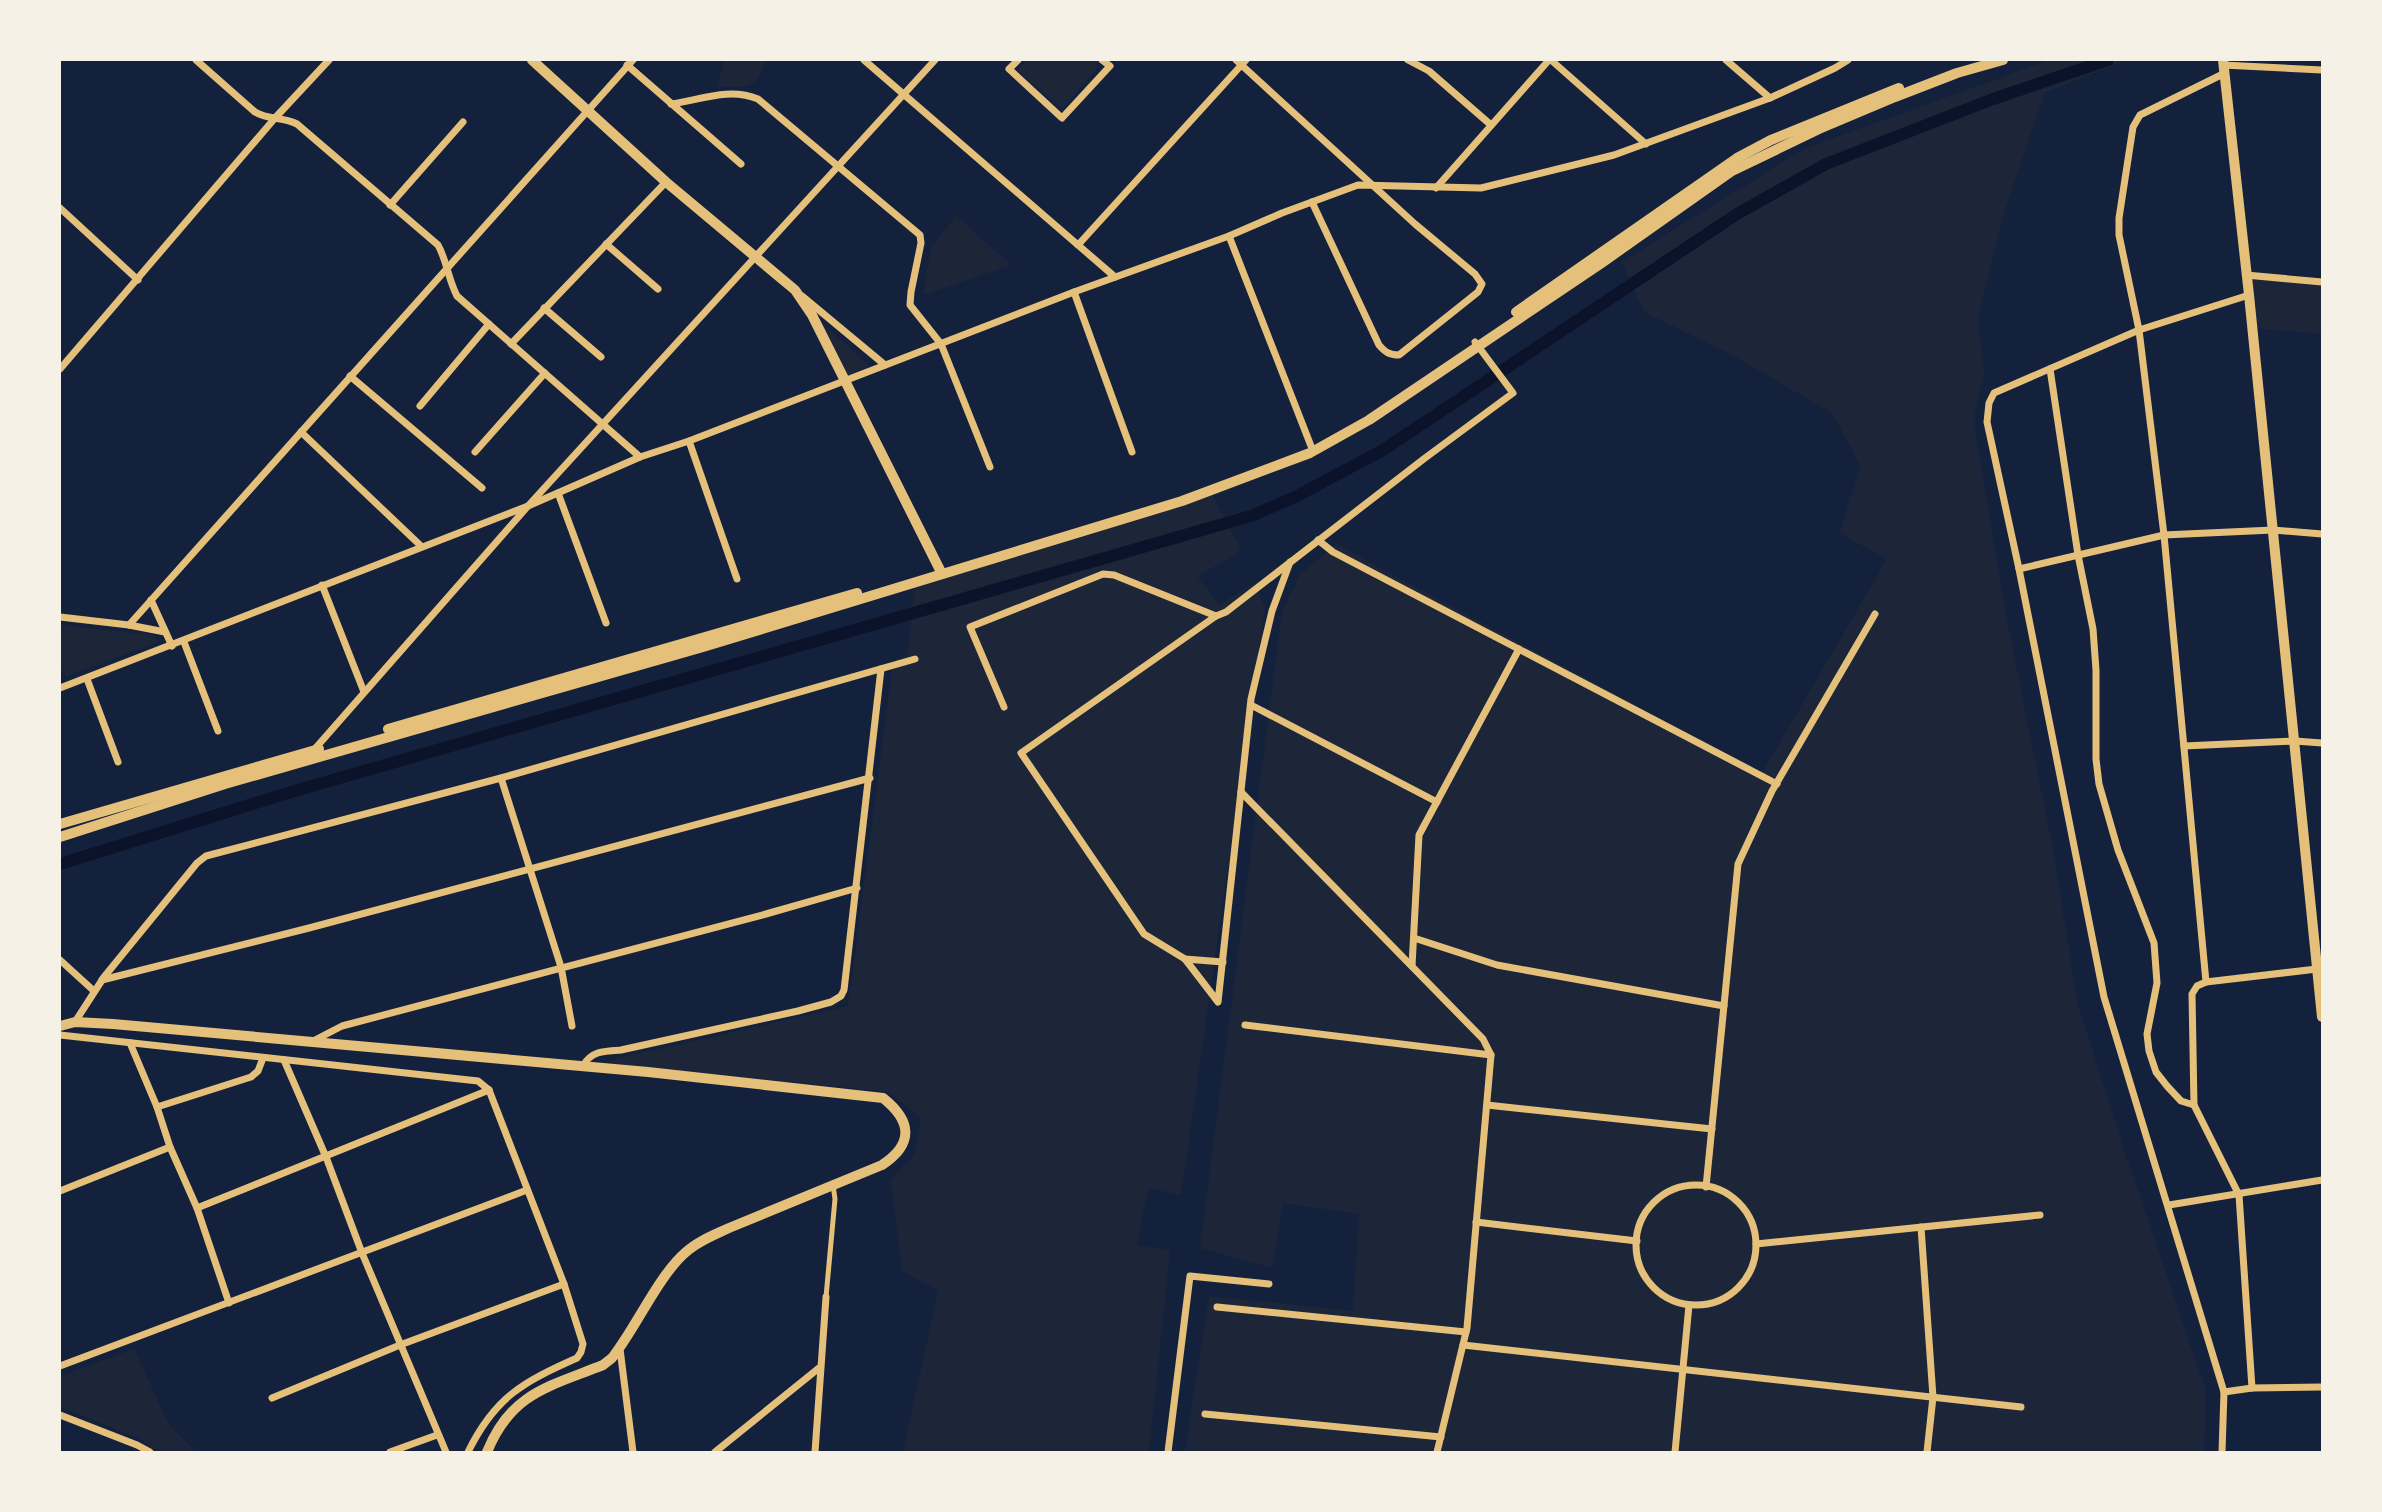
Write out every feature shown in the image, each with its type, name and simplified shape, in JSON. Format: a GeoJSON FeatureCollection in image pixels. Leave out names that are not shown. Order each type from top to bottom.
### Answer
{"type":"FeatureCollection","features":[{"type":"Feature","properties":{"kind":"main road"},"geometry":{"type":"LineString","coordinates":[[532,60],[666,182],[795,290],[812,315],[941,572]]}},
{"type":"Feature","properties":{"kind":"main road"},"geometry":{"type":"LineString","coordinates":[[60,824],[1182,501],[1310,453],[1369,420],[1737,158],[1771,140],[1874,97],[1980,60]]}},
{"type":"Feature","properties":{"kind":"main road"},"geometry":{"type":"LineString","coordinates":[[60,837],[225,784],[643,665],[1110,518],[1270,463],[1311,446],[1391,400],[1732,171],[1819,129],[1895,97],[1957,73],[2003,60]]}},
{"type":"Feature","properties":{"kind":"main road"},"geometry":{"type":"LineString","coordinates":[[2225,64],[2319,964],[2322,1017]]}},
{"type":"Feature","properties":{"kind":"main road"},"geometry":{"type":"LineString","coordinates":[[60,1026],[75,1022],[583,1066],[883,1098],[896,1109],[903,1118],[905,1131],[904,1144],[896,1156],[882,1165],[729,1228],[686,1252],[671,1269],[620,1349],[603,1365],[540,1391],[513,1408],[502,1420],[487,1452]]}},
{"type":"Feature","properties":{"kind":"street"},"geometry":{"type":"LineString","coordinates":[[196,60],[262,117],[287,119],[297,124],[438,245],[444,256],[450,284],[457,296],[640,457]]}},
{"type":"Feature","properties":{"kind":"street"},"geometry":{"type":"LineString","coordinates":[[60,369],[275,118],[329,60]]}},
{"type":"Feature","properties":{"kind":"street"},"geometry":{"type":"LineString","coordinates":[[864,60],[1115,277]]}},
{"type":"Feature","properties":{"kind":"street"},"geometry":{"type":"LineString","coordinates":[[313,751],[528,506],[935,60]]}},
{"type":"Feature","properties":{"kind":"street"},"geometry":{"type":"LineString","coordinates":[[1018,60],[1009,69],[1062,118],[1110,66],[1102,60]]}},
{"type":"Feature","properties":{"kind":"street"},"geometry":{"type":"LineString","coordinates":[[1408,60],[1429,71],[1491,125]]}},
{"type":"Feature","properties":{"kind":"street"},"geometry":{"type":"LineString","coordinates":[[1436,188],[1550,60],[1646,144]]}},
{"type":"Feature","properties":{"kind":"street"},"geometry":{"type":"LineString","coordinates":[[1726,60],[1770,98]]}},
{"type":"Feature","properties":{"kind":"street"},"geometry":{"type":"LineString","coordinates":[[61,685],[88,678],[184,642],[322,585],[528,506],[640,457],[689,441],[1358,185],[1480,188],[1614,155],[1770,98],[1848,60]]}},
{"type":"Feature","properties":{"kind":"street"},"geometry":{"type":"LineString","coordinates":[[1078,245],[1241,61],[1415,224],[1475,274],[1482,284],[1478,292],[1399,355],[1392,355],[1379,345],[1312,202]]}},
{"type":"Feature","properties":{"kind":"street"},"geometry":{"type":"LineString","coordinates":[[129,625],[630,62],[671,104],[741,164]]}},
{"type":"Feature","properties":{"kind":"street"},"geometry":{"type":"LineString","coordinates":[[2206,982],[2164,535],[2139,330],[2119,235],[2119,218],[2133,127],[2140,115],[2225,64],[2322,70]]}},
{"type":"Feature","properties":{"kind":"street"},"geometry":{"type":"LineString","coordinates":[[671,104],[727,93],[744,93],[758,99],[920,235],[921,243],[910,305],[941,344],[990,467]]}},
{"type":"Feature","properties":{"kind":"street"},"geometry":{"type":"LineString","coordinates":[[390,205],[463,122]]}},
{"type":"Feature","properties":{"kind":"street"},"geometry":{"type":"LineString","coordinates":[[511,344],[666,182]]}},
{"type":"Feature","properties":{"kind":"street"},"geometry":{"type":"LineString","coordinates":[[60,208],[138,280]]}},
{"type":"Feature","properties":{"kind":"street"},"geometry":{"type":"LineString","coordinates":[[1230,236],[1311,446]]}},
{"type":"Feature","properties":{"kind":"street"},"geometry":{"type":"LineString","coordinates":[[606,244],[658,289]]}},
{"type":"Feature","properties":{"kind":"street"},"geometry":{"type":"LineString","coordinates":[[2246,275],[2322,282]]}},
{"type":"Feature","properties":{"kind":"street"},"geometry":{"type":"LineString","coordinates":[[795,290],[885,365]]}},
{"type":"Feature","properties":{"kind":"street"},"geometry":{"type":"LineString","coordinates":[[1074,292],[1132,452]]}},
{"type":"Feature","properties":{"kind":"street"},"geometry":{"type":"LineString","coordinates":[[2222,1452],[2224,1392],[2104,997],[1987,422],[1989,403],[1994,393],[2139,330],[2249,295]]}},
{"type":"Feature","properties":{"kind":"street"},"geometry":{"type":"LineString","coordinates":[[544,308],[601,357]]}},
{"type":"Feature","properties":{"kind":"street"},"geometry":{"type":"LineString","coordinates":[[420,406],[489,324]]}},
{"type":"Feature","properties":{"kind":"street"},"geometry":{"type":"LineString","coordinates":[[1290,562],[1272,611],[1251,705],[1218,1002],[1185,959],[1144,934],[1021,753],[1216,616],[1226,612],[1318,540],[1513,393],[1476,344]]}},
{"type":"Feature","properties":{"kind":"street"},"geometry":{"type":"LineString","coordinates":[[2050,369],[2078,555],[2093,629],[2099,784],[2118,850],[2154,943],[2157,983],[2147,1034],[2149,1051],[2157,1072],[2167,1086],[2181,1101],[2194,1105]]}},
{"type":"Feature","properties":{"kind":"street"},"geometry":{"type":"LineString","coordinates":[[475,453],[545,373]]}},
{"type":"Feature","properties":{"kind":"street"},"geometry":{"type":"LineString","coordinates":[[350,376],[482,488]]}},
{"type":"Feature","properties":{"kind":"street"},"geometry":{"type":"LineString","coordinates":[[301,432],[421,546]]}},
{"type":"Feature","properties":{"kind":"street"},"geometry":{"type":"LineString","coordinates":[[689,441],[737,579]]}},
{"type":"Feature","properties":{"kind":"street"},"geometry":{"type":"LineString","coordinates":[[558,493],[606,623]]}},
{"type":"Feature","properties":{"kind":"street"},"geometry":{"type":"LineString","coordinates":[[2019,569],[2164,535],[2273,530],[2322,534]]}},
{"type":"Feature","properties":{"kind":"street"},"geometry":{"type":"LineString","coordinates":[[1318,540],[1333,552],[1777,784]]}},
{"type":"Feature","properties":{"kind":"street"},"geometry":{"type":"LineString","coordinates":[[1003,707],[970,627],[1103,574],[1114,575],[1216,616]]}},
{"type":"Feature","properties":{"kind":"street"},"geometry":{"type":"LineString","coordinates":[[322,585],[364,692]]}},
{"type":"Feature","properties":{"kind":"street"},"geometry":{"type":"LineString","coordinates":[[151,600],[172,646]]}},
{"type":"Feature","properties":{"kind":"street"},"geometry":{"type":"LineString","coordinates":[[1706,1187],[1738,864],[1777,784],[1875,614]]}},
{"type":"Feature","properties":{"kind":"street"},"geometry":{"type":"LineString","coordinates":[[60,617],[164,632]]}},
{"type":"Feature","properties":{"kind":"street"},"geometry":{"type":"LineString","coordinates":[[184,642],[218,731]]}},
{"type":"Feature","properties":{"kind":"street"},"geometry":{"type":"LineString","coordinates":[[1412,966],[1419,835],[1519,649]]}},
{"type":"Feature","properties":{"kind":"street"},"geometry":{"type":"LineString","coordinates":[[75,1022],[102,980],[197,863],[206,856],[502,778],[915,659]]}},
{"type":"Feature","properties":{"kind":"street"},"geometry":{"type":"LineString","coordinates":[[583,1066],[587,1058],[601,1052],[621,1050],[798,1011],[831,1002],[841,996],[844,990],[870,778],[881,669]]}},
{"type":"Feature","properties":{"kind":"street"},"geometry":{"type":"LineString","coordinates":[[88,678],[118,762]]}},
{"type":"Feature","properties":{"kind":"street"},"geometry":{"type":"LineString","coordinates":[[1251,705],[1437,802]]}},
{"type":"Feature","properties":{"kind":"street"},"geometry":{"type":"LineString","coordinates":[[2184,746],[2295,741],[2322,743]]}},
{"type":"Feature","properties":{"kind":"street"},"geometry":{"type":"LineString","coordinates":[[502,778],[561,967],[572,1026]]}},
{"type":"Feature","properties":{"kind":"street"},"geometry":{"type":"LineString","coordinates":[[102,980],[309,928],[870,778]]}},
{"type":"Feature","properties":{"kind":"street"},"geometry":{"type":"LineString","coordinates":[[1241,792],[1483,1039],[1491,1055],[1466,1332],[1437,1452]]}},
{"type":"Feature","properties":{"kind":"street"},"geometry":{"type":"LineString","coordinates":[[313,1041],[342,1026],[856,888]]}},
{"type":"Feature","properties":{"kind":"street"},"geometry":{"type":"LineString","coordinates":[[1414,938],[1497,965],[1724,1006]]}},
{"type":"Feature","properties":{"kind":"street"},"geometry":{"type":"LineString","coordinates":[[1185,959],[1223,962]]}},
{"type":"Feature","properties":{"kind":"street"},"geometry":{"type":"LineString","coordinates":[[60,960],[94,991]]}},
{"type":"Feature","properties":{"kind":"street"},"geometry":{"type":"LineString","coordinates":[[2252,1388],[2239,1195],[2194,1105],[2192,994],[2197,986],[2206,982],[2319,964]]}},
{"type":"Feature","properties":{"kind":"street"},"geometry":{"type":"LineString","coordinates":[[1245,1025],[1491,1055]]}},
{"type":"Feature","properties":{"kind":"street"},"geometry":{"type":"LineString","coordinates":[[60,1035],[478,1082],[489,1090],[564,1284],[583,1344],[582,1352],[577,1358],[529,1380],[503,1401],[480,1428],[468,1452]]}},
{"type":"Feature","properties":{"kind":"street"},"geometry":{"type":"LineString","coordinates":[[130,1043],[197,1208],[229,1303]]}},
{"type":"Feature","properties":{"kind":"street"},"geometry":{"type":"LineString","coordinates":[[157,1107],[251,1077],[258,1071],[263,1058]]}},
{"type":"Feature","properties":{"kind":"street"},"geometry":{"type":"LineString","coordinates":[[284,1060],[446,1452]]}},
{"type":"Feature","properties":{"kind":"street"},"geometry":{"type":"LineString","coordinates":[[197,1208],[489,1090]]}},
{"type":"Feature","properties":{"kind":"street"},"geometry":{"type":"LineString","coordinates":[[1486,1105],[1712,1129]]}},
{"type":"Feature","properties":{"kind":"street"},"geometry":{"type":"LineString","coordinates":[[60,1191],[170,1147]]}},
{"type":"Feature","properties":{"kind":"street"},"geometry":{"type":"LineString","coordinates":[[2169,1205],[2322,1180]]}},
{"type":"Feature","properties":{"kind":"street"},"geometry":{"type":"LineString","coordinates":[[815,1452],[819,1368],[835,1199],[833,1185]]}},
{"type":"Feature","properties":{"kind":"street"},"geometry":{"type":"LineString","coordinates":[[1699,1185],[1706,1187],[1718,1189],[1735,1199],[1748,1214],[1755,1232],[1756,1244],[1752,1270],[1741,1286],[1726,1298],[1708,1304],[1689,1305],[1669,1299],[1653,1287],[1641,1270],[1636,1250],[1638,1230],[1647,1211],[1661,1197],[1679,1188],[1699,1185]]}},
{"type":"Feature","properties":{"kind":"street"},"geometry":{"type":"LineString","coordinates":[[60,1366],[527,1190]]}},
{"type":"Feature","properties":{"kind":"street"},"geometry":{"type":"LineString","coordinates":[[1756,1244],[2040,1215]]}},
{"type":"Feature","properties":{"kind":"street"},"geometry":{"type":"LineString","coordinates":[[1476,1222],[1637,1241]]}},
{"type":"Feature","properties":{"kind":"street"},"geometry":{"type":"LineString","coordinates":[[1921,1227],[1933,1397],[1927,1452]]}},
{"type":"Feature","properties":{"kind":"street"},"geometry":{"type":"LineString","coordinates":[[1168,1452],[1190,1276],[1269,1284]]}},
{"type":"Feature","properties":{"kind":"street"},"geometry":{"type":"LineString","coordinates":[[272,1398],[400,1345],[564,1284]]}},
{"type":"Feature","properties":{"kind":"street"},"geometry":{"type":"LineString","coordinates":[[1675,1452],[1689,1305]]}},
{"type":"Feature","properties":{"kind":"street"},"geometry":{"type":"LineString","coordinates":[[1217,1307],[1466,1332]]}},
{"type":"Feature","properties":{"kind":"street"},"geometry":{"type":"LineString","coordinates":[[1463,1345],[2021,1407]]}},
{"type":"Feature","properties":{"kind":"street"},"geometry":{"type":"LineString","coordinates":[[620,1349],[633,1452]]}},
{"type":"Feature","properties":{"kind":"street"},"geometry":{"type":"LineString","coordinates":[[715,1452],[819,1368]]}},
{"type":"Feature","properties":{"kind":"street"},"geometry":{"type":"LineString","coordinates":[[2224,1392],[2252,1388],[2322,1387]]}},
{"type":"Feature","properties":{"kind":"street"},"geometry":{"type":"LineString","coordinates":[[1206,1414],[1441,1437]]}},
{"type":"Feature","properties":{"kind":"street"},"geometry":{"type":"LineString","coordinates":[[60,1415],[136,1449],[150,1452]]}},
{"type":"Feature","properties":{"kind":"street"},"geometry":{"type":"LineString","coordinates":[[390,1452],[437,1435]]}},
{"type":"Feature","properties":{"kind":"shaded area"},"geometry":{"type":"Polygon","coordinates":[[[725,60],[767,60],[757,78],[748,86],[716,86],[725,60]]]}},
{"type":"Feature","properties":{"kind":"shaded area"},"geometry":{"type":"Polygon","coordinates":[[[1027,60],[1092,60],[1099,66],[1062,109],[1017,70],[1027,60]]]}},
{"type":"Feature","properties":{"kind":"shaded area"},"geometry":{"type":"Polygon","coordinates":[[[2049,60],[2128,60],[2045,92],[2004,212],[1978,316],[1984,374],[1974,416],[1976,438],[2004,606],[2052,845],[2078,1005],[2206,1391],[2204,1452],[1185,1452],[1209,1296],[1353,1311],[1359,1214],[1283,1203],[1272,1268],[1200,1248],[1282,612],[1301,574],[1336,544],[1762,773],[1887,559],[1839,533],[1861,466],[1832,413],[1732,355],[1644,312],[1622,262],[1804,149],[2049,60]]]}},
{"type":"Feature","properties":{"kind":"shaded area"},"geometry":{"type":"Polygon","coordinates":[[[956,216],[1011,265],[923,295],[931,248],[956,216]]]}},
{"type":"Feature","properties":{"kind":"shaded area"},"geometry":{"type":"Polygon","coordinates":[[[2247,276],[2322,283],[2322,334],[2253,328],[2247,276]]]}},
{"type":"Feature","properties":{"kind":"shaded area"},"geometry":{"type":"Polygon","coordinates":[[[823,324],[870,366],[845,376],[823,324]]]}},
{"type":"Feature","properties":{"kind":"shaded area"},"geometry":{"type":"Polygon","coordinates":[[[1212,494],[1241,550],[1198,577],[1219,605],[1254,583],[1265,607],[1181,1195],[1148,1188],[1137,1245],[1170,1251],[1149,1452],[903,1452],[938,1291],[902,1271],[891,1180],[915,1154],[921,1118],[889,1092],[613,1064],[610,1060],[848,1006],[893,663],[907,656],[915,586],[1212,494]]]}},
{"type":"Feature","properties":{"kind":"shaded area"},"geometry":{"type":"Polygon","coordinates":[[[60,625],[154,635],[159,642],[66,676],[60,668],[60,625]]]}},
{"type":"Feature","properties":{"kind":"shaded area"},"geometry":{"type":"Polygon","coordinates":[[[134,1349],[168,1423],[196,1452],[158,1452],[138,1438],[60,1407],[60,1376],[134,1349]]]}},
{"type":"Feature","properties":{"kind":"waterway"},"geometry":{"type":"LineString","coordinates":[[60,864],[291,792],[1251,516],[1295,497],[1383,450],[1737,214],[1826,164],[1993,99],[2108,60]]}}]}
